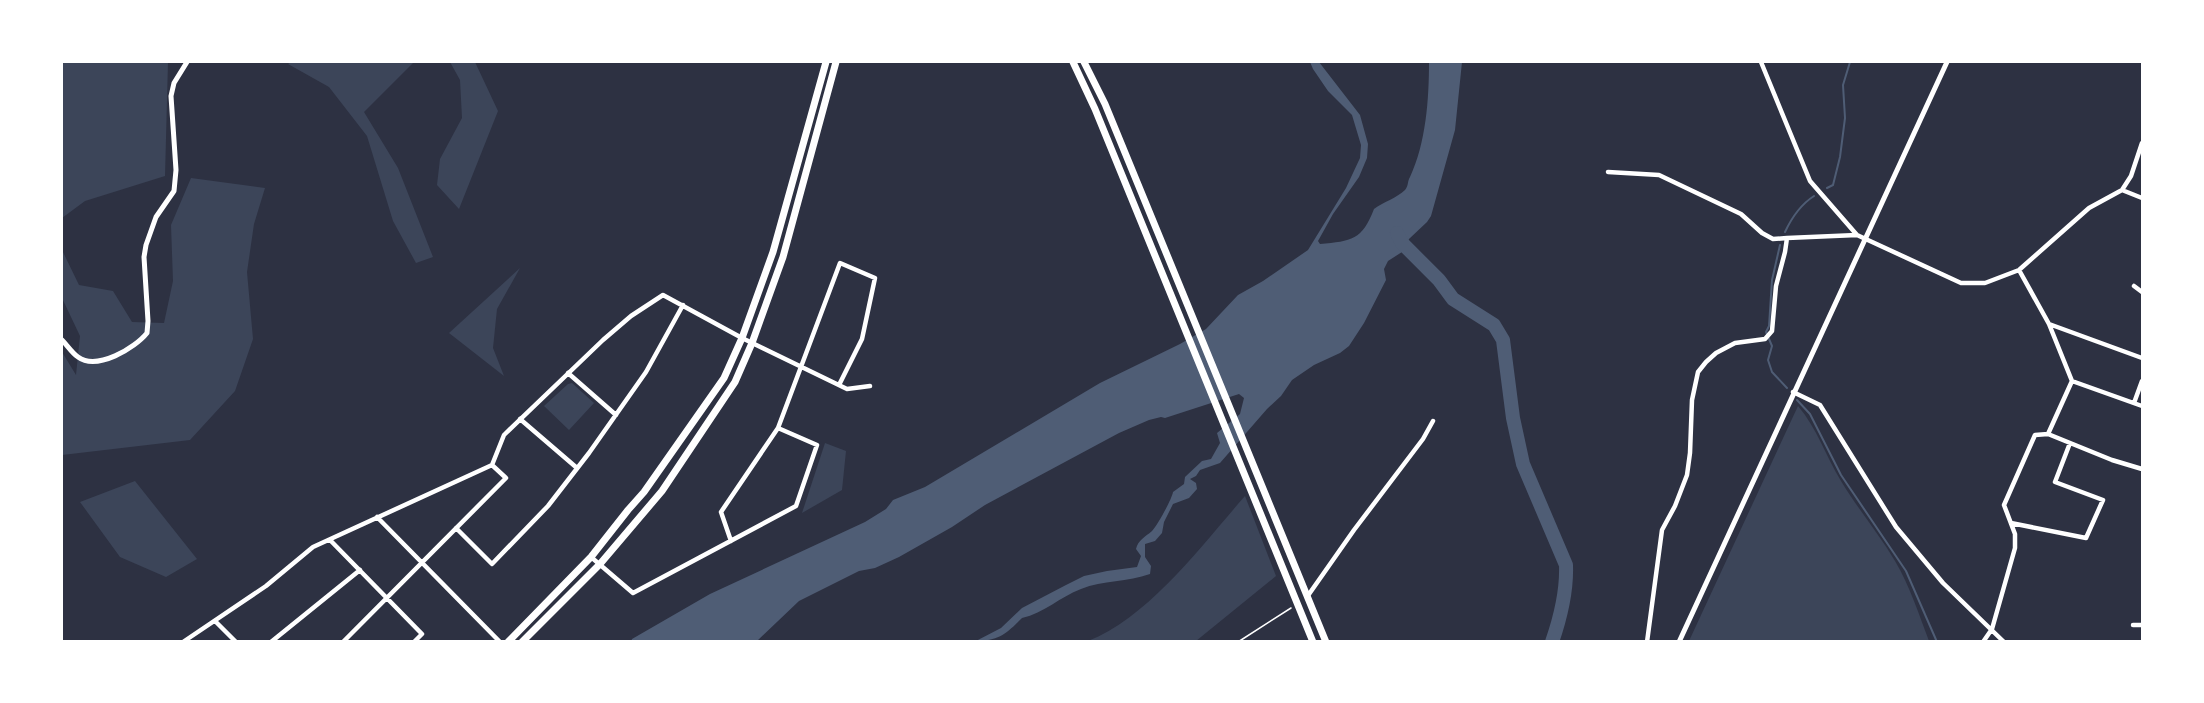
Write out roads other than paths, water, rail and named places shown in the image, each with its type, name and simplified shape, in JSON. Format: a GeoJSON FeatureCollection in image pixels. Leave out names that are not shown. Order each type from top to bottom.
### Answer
{"type":"FeatureCollection","features":[{"type":"Feature","properties":{"kind":"main road"},"geometry":{"type":"LineString","coordinates":[[508,642],[591,557],[644,492],[724,378],[742,338],[773,252],[826,62]]}},
{"type":"Feature","properties":{"kind":"main road"},"geometry":{"type":"LineString","coordinates":[[522,642],[600,564],[662,491],[735,382],[752,343],[783,257],[836,62]]}},
{"type":"Feature","properties":{"kind":"main road"},"geometry":{"type":"LineString","coordinates":[[1073,62],[1095,109],[1313,642]]}},
{"type":"Feature","properties":{"kind":"main road"},"geometry":{"type":"LineString","coordinates":[[1084,62],[1105,104],[1326,642]]}},
{"type":"Feature","properties":{"kind":"street"},"geometry":{"type":"LineString","coordinates":[[62,340],[78,357],[94,361],[124,352],[147,333],[144,257],[156,217],[174,191],[176,170],[171,96],[174,83],[187,62]]}},
{"type":"Feature","properties":{"kind":"street"},"geometry":{"type":"LineString","coordinates":[[1761,62],[1810,181],[1857,235],[1960,283],[1985,283],[2019,270],[2089,208],[2122,190],[2131,176],[2142,143]]}},
{"type":"Feature","properties":{"kind":"street"},"geometry":{"type":"LineString","coordinates":[[1678,642],[1947,62]]}},
{"type":"Feature","properties":{"kind":"street"},"geometry":{"type":"LineString","coordinates":[[1608,172],[1659,175],[1741,213],[1762,233],[1773,239],[1857,235]]}},
{"type":"Feature","properties":{"kind":"street"},"geometry":{"type":"LineString","coordinates":[[2122,190],[2142,198]]}},
{"type":"Feature","properties":{"kind":"street"},"geometry":{"type":"LineString","coordinates":[[1647,642],[1662,530],[1675,506],[1687,475],[1692,400],[1698,372],[1716,353],[1735,343],[1765,339],[1772,331],[1776,286],[1785,252],[1786,238]]}},
{"type":"Feature","properties":{"kind":"street"},"geometry":{"type":"LineString","coordinates":[[731,541],[721,512],[778,428],[840,263],[875,278],[862,339],[838,385]]}},
{"type":"Feature","properties":{"kind":"street"},"geometry":{"type":"LineString","coordinates":[[2019,270],[2049,324],[2072,381],[2048,434]]}},
{"type":"Feature","properties":{"kind":"street"},"geometry":{"type":"LineString","coordinates":[[2134,286],[2142,292]]}},
{"type":"Feature","properties":{"kind":"street"},"geometry":{"type":"LineString","coordinates":[[183,642],[266,586],[313,548],[492,465],[504,435],[520,419],[631,316],[663,295],[742,338],[847,389],[870,386]]}},
{"type":"Feature","properties":{"kind":"street"},"geometry":{"type":"LineString","coordinates":[[456,528],[492,564],[548,506],[616,415],[646,372],[682,305]]}},
{"type":"Feature","properties":{"kind":"street"},"geometry":{"type":"LineString","coordinates":[[2049,324],[2142,358]]}},
{"type":"Feature","properties":{"kind":"street"},"geometry":{"type":"LineString","coordinates":[[568,373],[616,415]]}},
{"type":"Feature","properties":{"kind":"street"},"geometry":{"type":"LineString","coordinates":[[2072,381],[2142,406]]}},
{"type":"Feature","properties":{"kind":"street"},"geometry":{"type":"LineString","coordinates":[[2133,403],[2142,381]]}},
{"type":"Feature","properties":{"kind":"street"},"geometry":{"type":"LineString","coordinates":[[1793,392],[1820,405],[1896,527],[1943,583],[2004,642]]}},
{"type":"Feature","properties":{"kind":"street"},"geometry":{"type":"LineString","coordinates":[[520,419],[577,468]]}},
{"type":"Feature","properties":{"kind":"street"},"geometry":{"type":"LineString","coordinates":[[1307,597],[1423,439],[1433,420]]}},
{"type":"Feature","properties":{"kind":"street"},"geometry":{"type":"LineString","coordinates":[[591,557],[633,593],[796,506],[817,446],[778,428]]}},
{"type":"Feature","properties":{"kind":"street"},"geometry":{"type":"LineString","coordinates":[[1983,642],[1992,629],[2015,548],[2015,534],[2004,505],[2035,435],[2048,434],[2112,460],[2142,469]]}},
{"type":"Feature","properties":{"kind":"street"},"geometry":{"type":"LineString","coordinates":[[2011,523],[2086,538],[2103,500],[2055,482],[2070,443]]}},
{"type":"Feature","properties":{"kind":"street"},"geometry":{"type":"LineString","coordinates":[[343,642],[506,478],[492,465]]}},
{"type":"Feature","properties":{"kind":"street"},"geometry":{"type":"LineString","coordinates":[[377,517],[500,642]]}},
{"type":"Feature","properties":{"kind":"street"},"geometry":{"type":"LineString","coordinates":[[330,540],[422,634],[414,642]]}},
{"type":"Feature","properties":{"kind":"street"},"geometry":{"type":"LineString","coordinates":[[271,642],[360,570]]}},
{"type":"Feature","properties":{"kind":"street"},"geometry":{"type":"LineString","coordinates":[[215,621],[236,642]]}},
{"type":"Feature","properties":{"kind":"street"},"geometry":{"type":"LineString","coordinates":[[2133,625],[2142,625]]}},
{"type":"Feature","properties":{"kind":"waterway"},"geometry":{"type":"LineString","coordinates":[[1827,188],[1833,185],[1840,157],[1845,118],[1843,85],[1850,62]]}},
{"type":"Feature","properties":{"kind":"waterway"},"geometry":{"type":"LineString","coordinates":[[1785,232],[1797,212],[1814,196]]}},
{"type":"Feature","properties":{"kind":"waterway"},"geometry":{"type":"LineString","coordinates":[[1397,233],[1402,243],[1439,280],[1453,299],[1494,325],[1503,340],[1513,418],[1523,464],[1566,565],[1563,604],[1552,642]]}},
{"type":"Feature","properties":{"kind":"waterway"},"geometry":{"type":"LineString","coordinates":[[1780,245],[1772,280],[1769,326],[1766,332],[1772,346],[1768,360],[1772,372],[1787,388]]}},
{"type":"Feature","properties":{"kind":"waterway"},"geometry":{"type":"LineString","coordinates":[[1797,400],[1810,414],[1841,475],[1906,571],[1937,642]]}}]}
